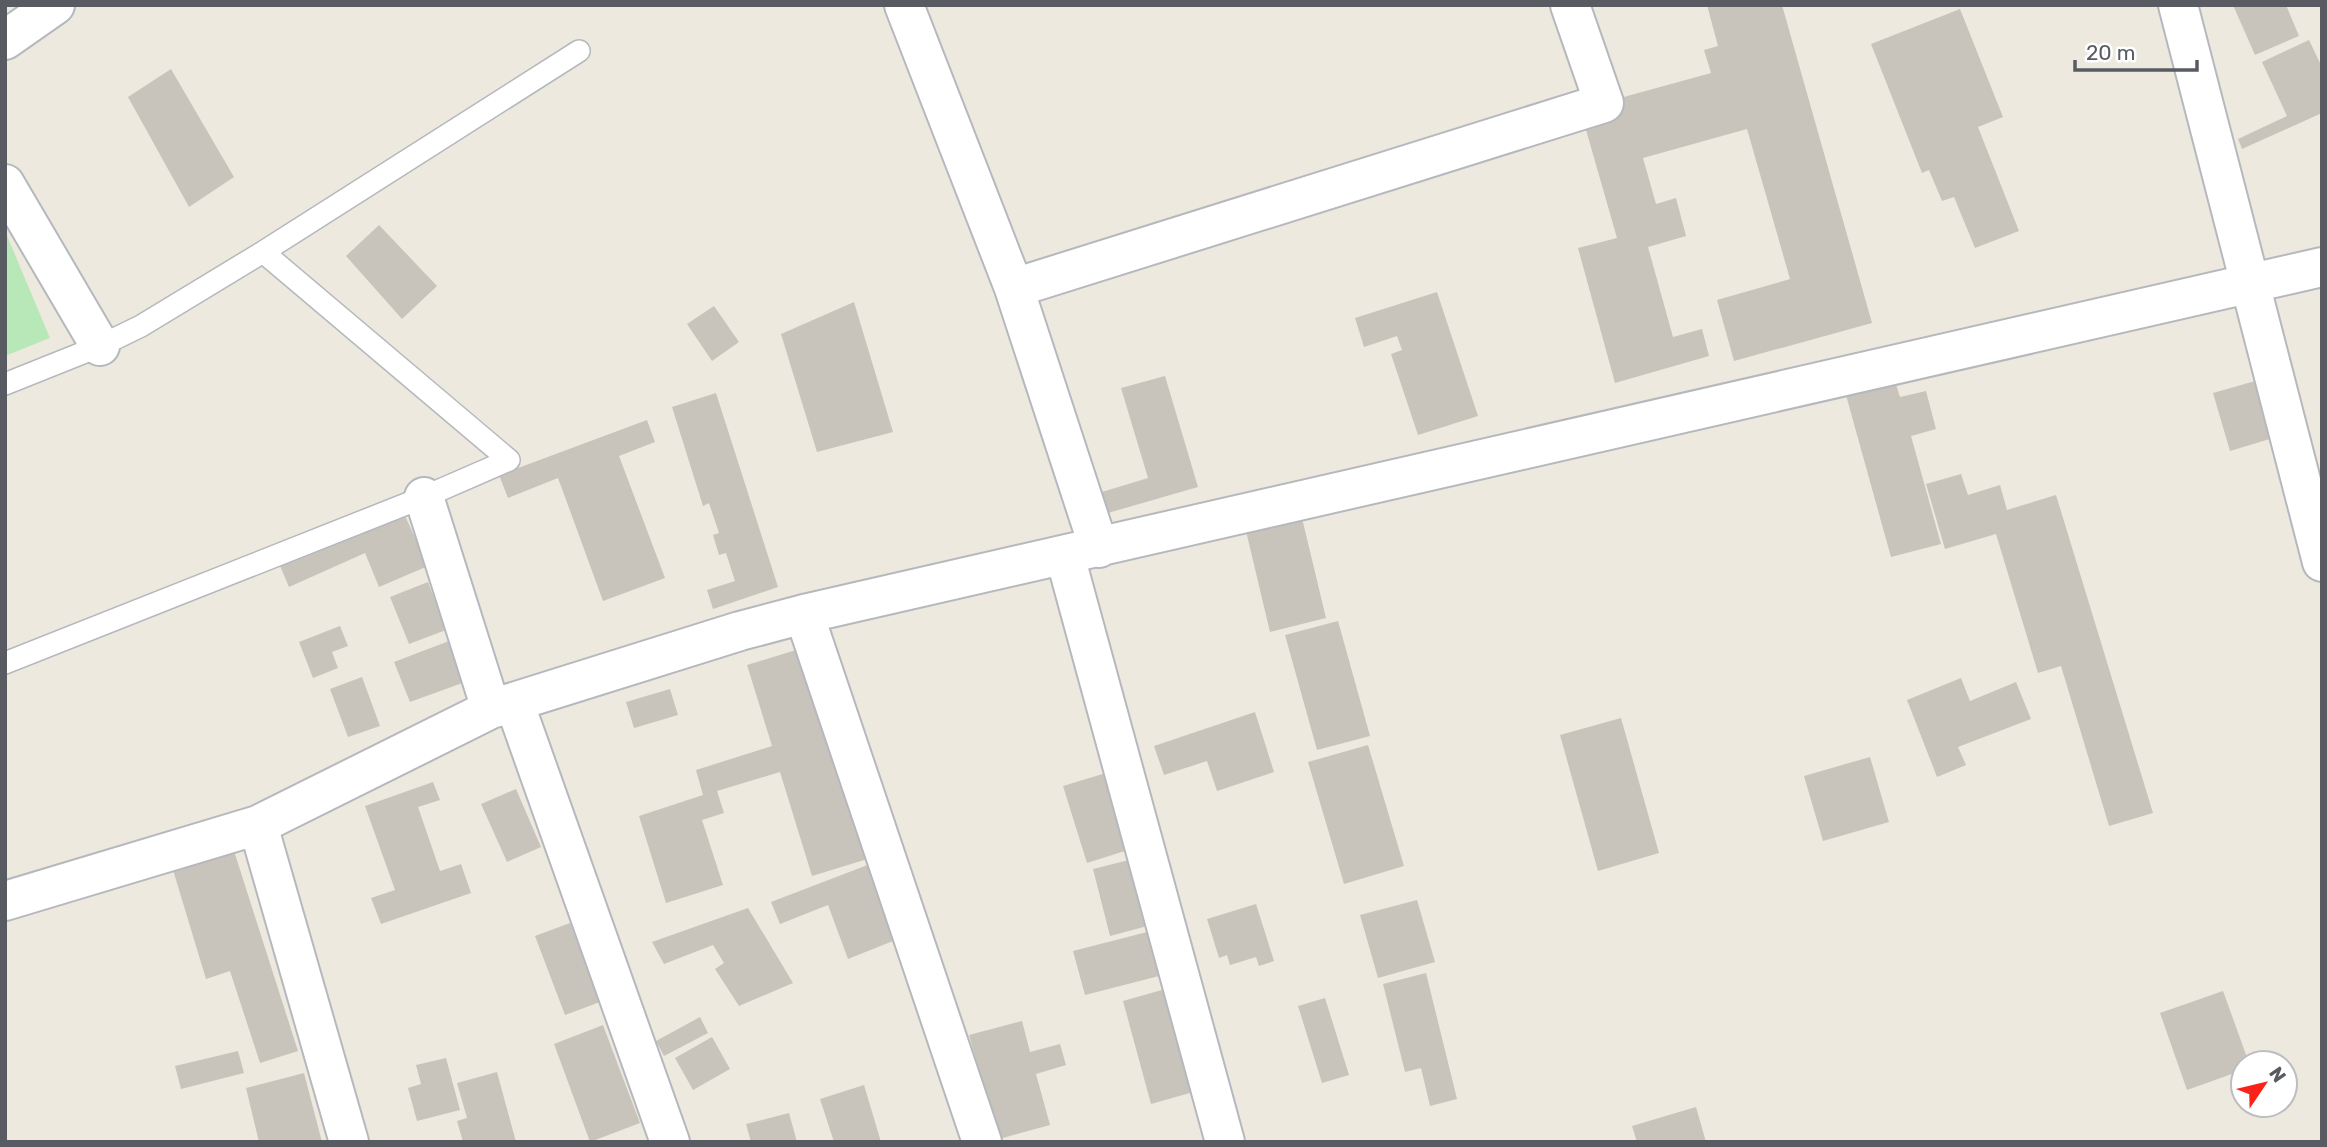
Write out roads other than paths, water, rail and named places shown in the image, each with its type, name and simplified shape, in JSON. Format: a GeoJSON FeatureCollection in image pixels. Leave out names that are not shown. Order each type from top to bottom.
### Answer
{"type":"FeatureCollection","features":[{"type":"Feature","properties":{"kind":"street"},"geometry":{"type":"LineString","coordinates":[[5,40],[55,5]]}},
{"type":"Feature","properties":{"kind":"street"},"geometry":{"type":"LineString","coordinates":[[904,5],[1014,288],[1082,552],[1225,1142]]}},
{"type":"Feature","properties":{"kind":"street"},"geometry":{"type":"LineString","coordinates":[[1014,288],[1604,103],[1570,5]]}},
{"type":"Feature","properties":{"kind":"street"},"geometry":{"type":"LineString","coordinates":[[2178,5],[2322,562]]}},
{"type":"Feature","properties":{"kind":"street"},"geometry":{"type":"LineString","coordinates":[[5,184],[100,346]]}},
{"type":"Feature","properties":{"kind":"street"},"geometry":{"type":"LineString","coordinates":[[5,901],[258,825],[503,705],[740,631],[804,614],[2322,267]]}},
{"type":"Feature","properties":{"kind":"street"},"geometry":{"type":"LineString","coordinates":[[424,497],[670,1142]]}},
{"type":"Feature","properties":{"kind":"street"},"geometry":{"type":"LineString","coordinates":[[804,614],[982,1142]]}},
{"type":"Feature","properties":{"kind":"street"},"geometry":{"type":"LineString","coordinates":[[258,825],[349,1142]]}},
{"type":"Feature","properties":{"kind":"lane"},"geometry":{"type":"LineString","coordinates":[[5,384],[100,346],[141,326],[263,252],[579,51]]}},
{"type":"Feature","properties":{"kind":"lane"},"geometry":{"type":"LineString","coordinates":[[5,663],[424,497],[509,460],[263,252]]}}]}
